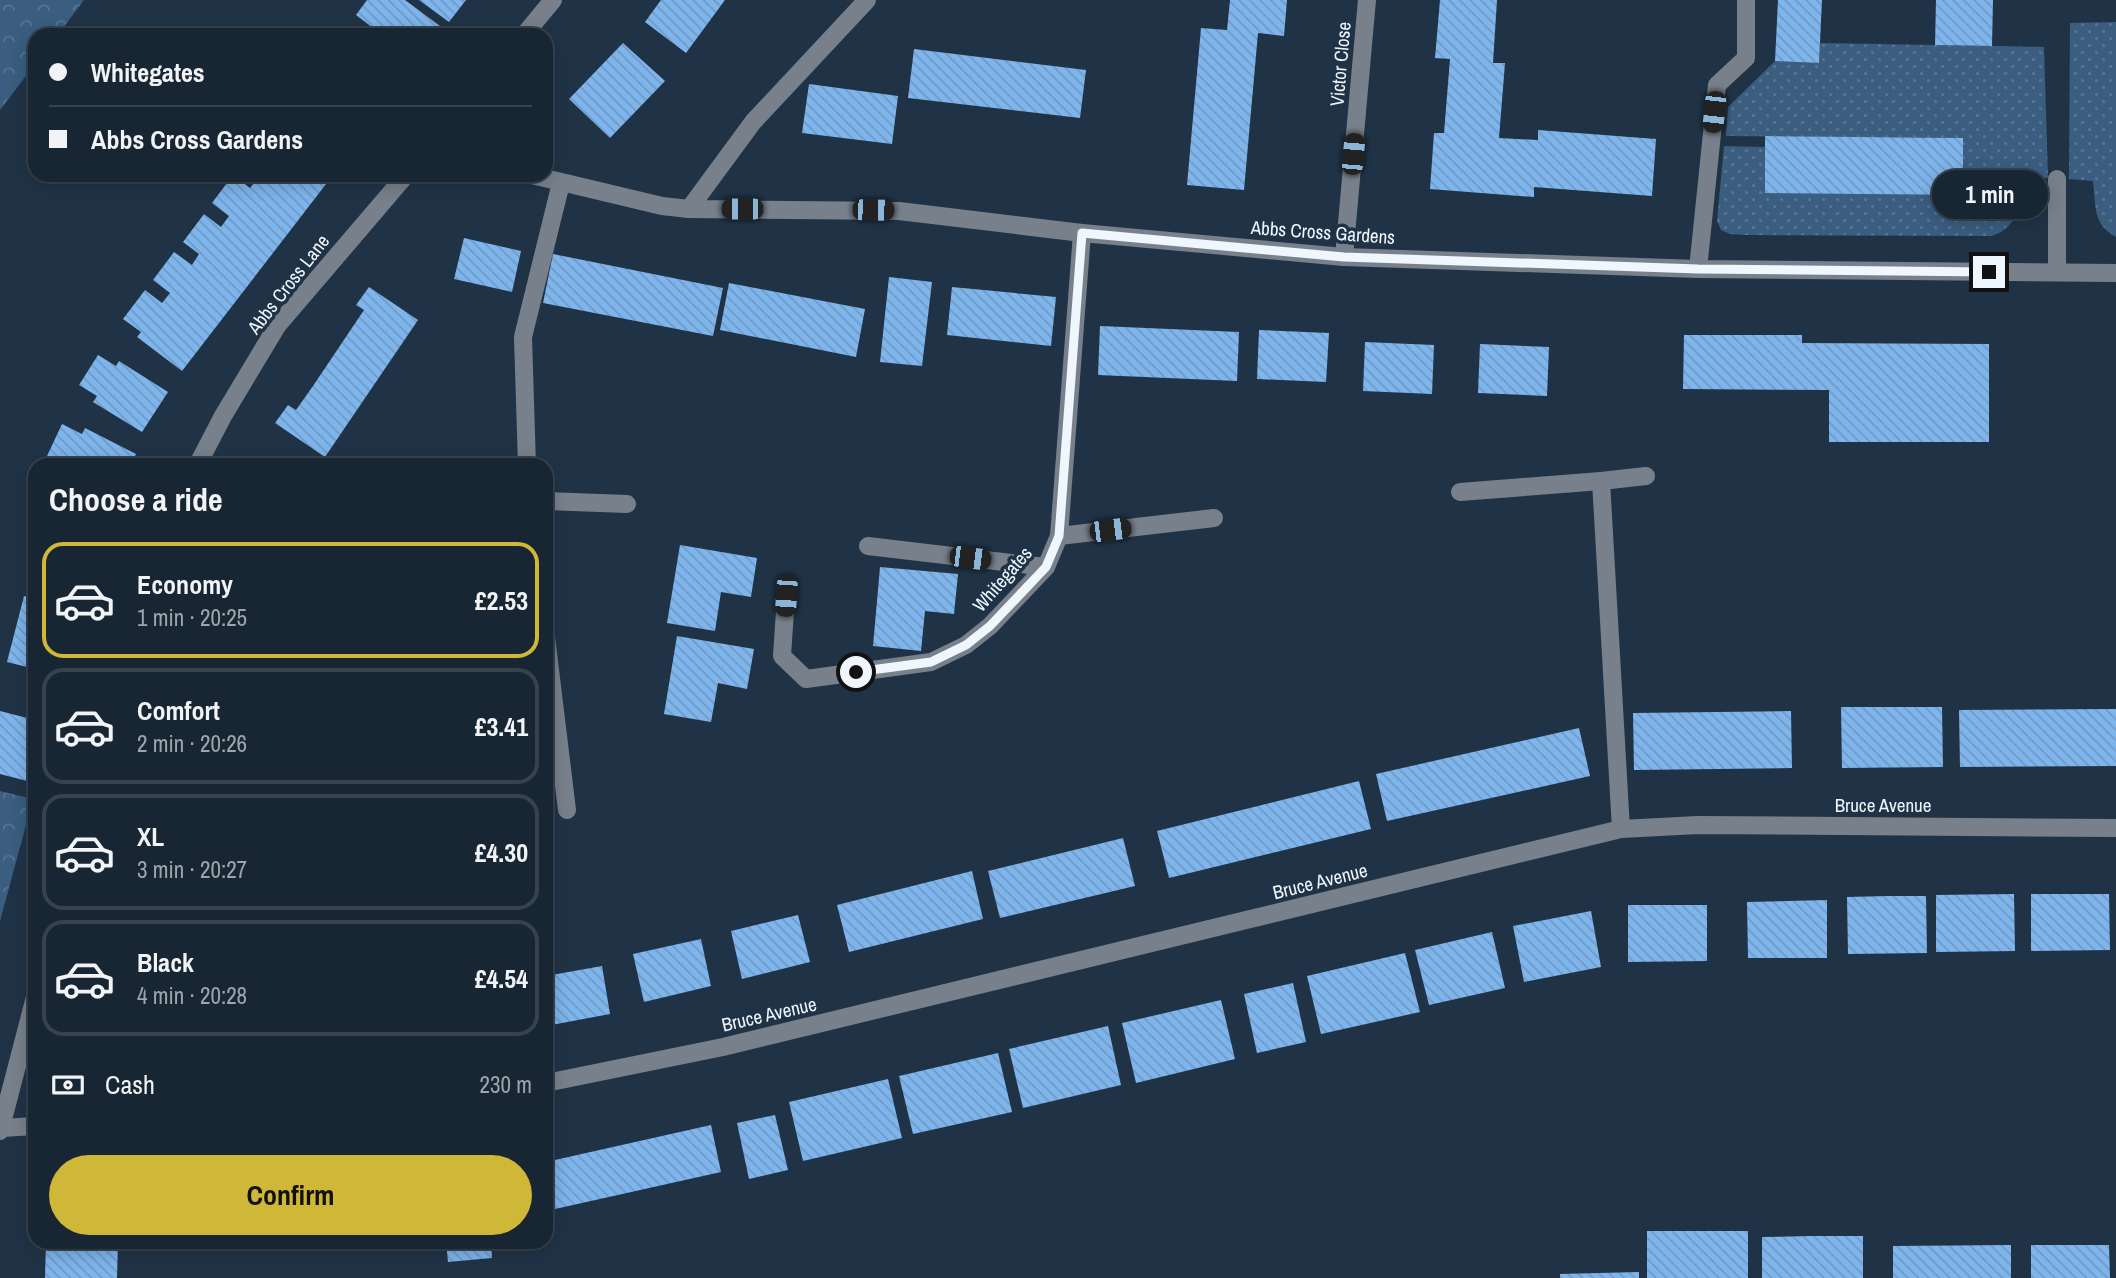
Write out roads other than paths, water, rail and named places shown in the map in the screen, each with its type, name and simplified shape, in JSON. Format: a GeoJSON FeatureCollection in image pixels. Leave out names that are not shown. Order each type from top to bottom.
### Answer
{"type":"FeatureCollection","features":[{"type":"Feature","properties":{"kind":"street"},"geometry":{"type":"LineString","coordinates":[[530,28],[553,0]]}},
{"type":"Feature","properties":{"kind":"street"},"geometry":{"type":"LineString","coordinates":[[689,209],[753,122],[867,0]]}},
{"type":"Feature","properties":{"kind":"street","name":"Victor Close"},"geometry":{"type":"LineString","coordinates":[[1344,257],[1367,0]]}},
{"type":"Feature","properties":{"kind":"street"},"geometry":{"type":"LineString","coordinates":[[1698,269],[1717,85],[1746,58],[1746,0]]}},
{"type":"Feature","properties":{"kind":"street"},"geometry":{"type":"LineString","coordinates":[[2057,178],[2057,272]]}},
{"type":"Feature","properties":{"kind":"street","name":"Abbs Cross Gardens"},"geometry":{"type":"LineString","coordinates":[[553,181],[689,209],[899,211],[1082,233],[1344,257],[1698,269],[2116,273]]}},
{"type":"Feature","properties":{"kind":"street","name":"Abbs Cross Lane"},"geometry":{"type":"LineString","coordinates":[[201,458],[277,326],[400,182]]}},
{"type":"Feature","properties":{"kind":"street"},"geometry":{"type":"LineString","coordinates":[[527,458],[523,337],[561,183]]}},
{"type":"Feature","properties":{"kind":"street","name":"Whitegates"},"geometry":{"type":"LineString","coordinates":[[786,596],[782,656],[806,679],[931,662],[966,645],[990,626],[1046,567],[1059,536],[1082,233]]}},
{"type":"Feature","properties":{"kind":"street"},"geometry":{"type":"LineString","coordinates":[[1461,492],[1646,476]]}},
{"type":"Feature","properties":{"kind":"street"},"geometry":{"type":"LineString","coordinates":[[1601,481],[1622,829]]}},
{"type":"Feature","properties":{"kind":"street"},"geometry":{"type":"LineString","coordinates":[[553,501],[627,504]]}},
{"type":"Feature","properties":{"kind":"street"},"geometry":{"type":"LineString","coordinates":[[1059,536],[1213,518]]}},
{"type":"Feature","properties":{"kind":"street"},"geometry":{"type":"LineString","coordinates":[[868,546],[1046,567]]}},
{"type":"Feature","properties":{"kind":"street"},"geometry":{"type":"LineString","coordinates":[[553,695],[567,810]]}},
{"type":"Feature","properties":{"kind":"street","name":"Bruce Avenue"},"geometry":{"type":"LineString","coordinates":[[553,1082],[723,1047],[1622,829],[1698,825],[2116,828]]}},
{"type":"Feature","properties":{"kind":"street"},"geometry":{"type":"LineString","coordinates":[[28,1024],[1,1129],[28,1127]]}}]}
